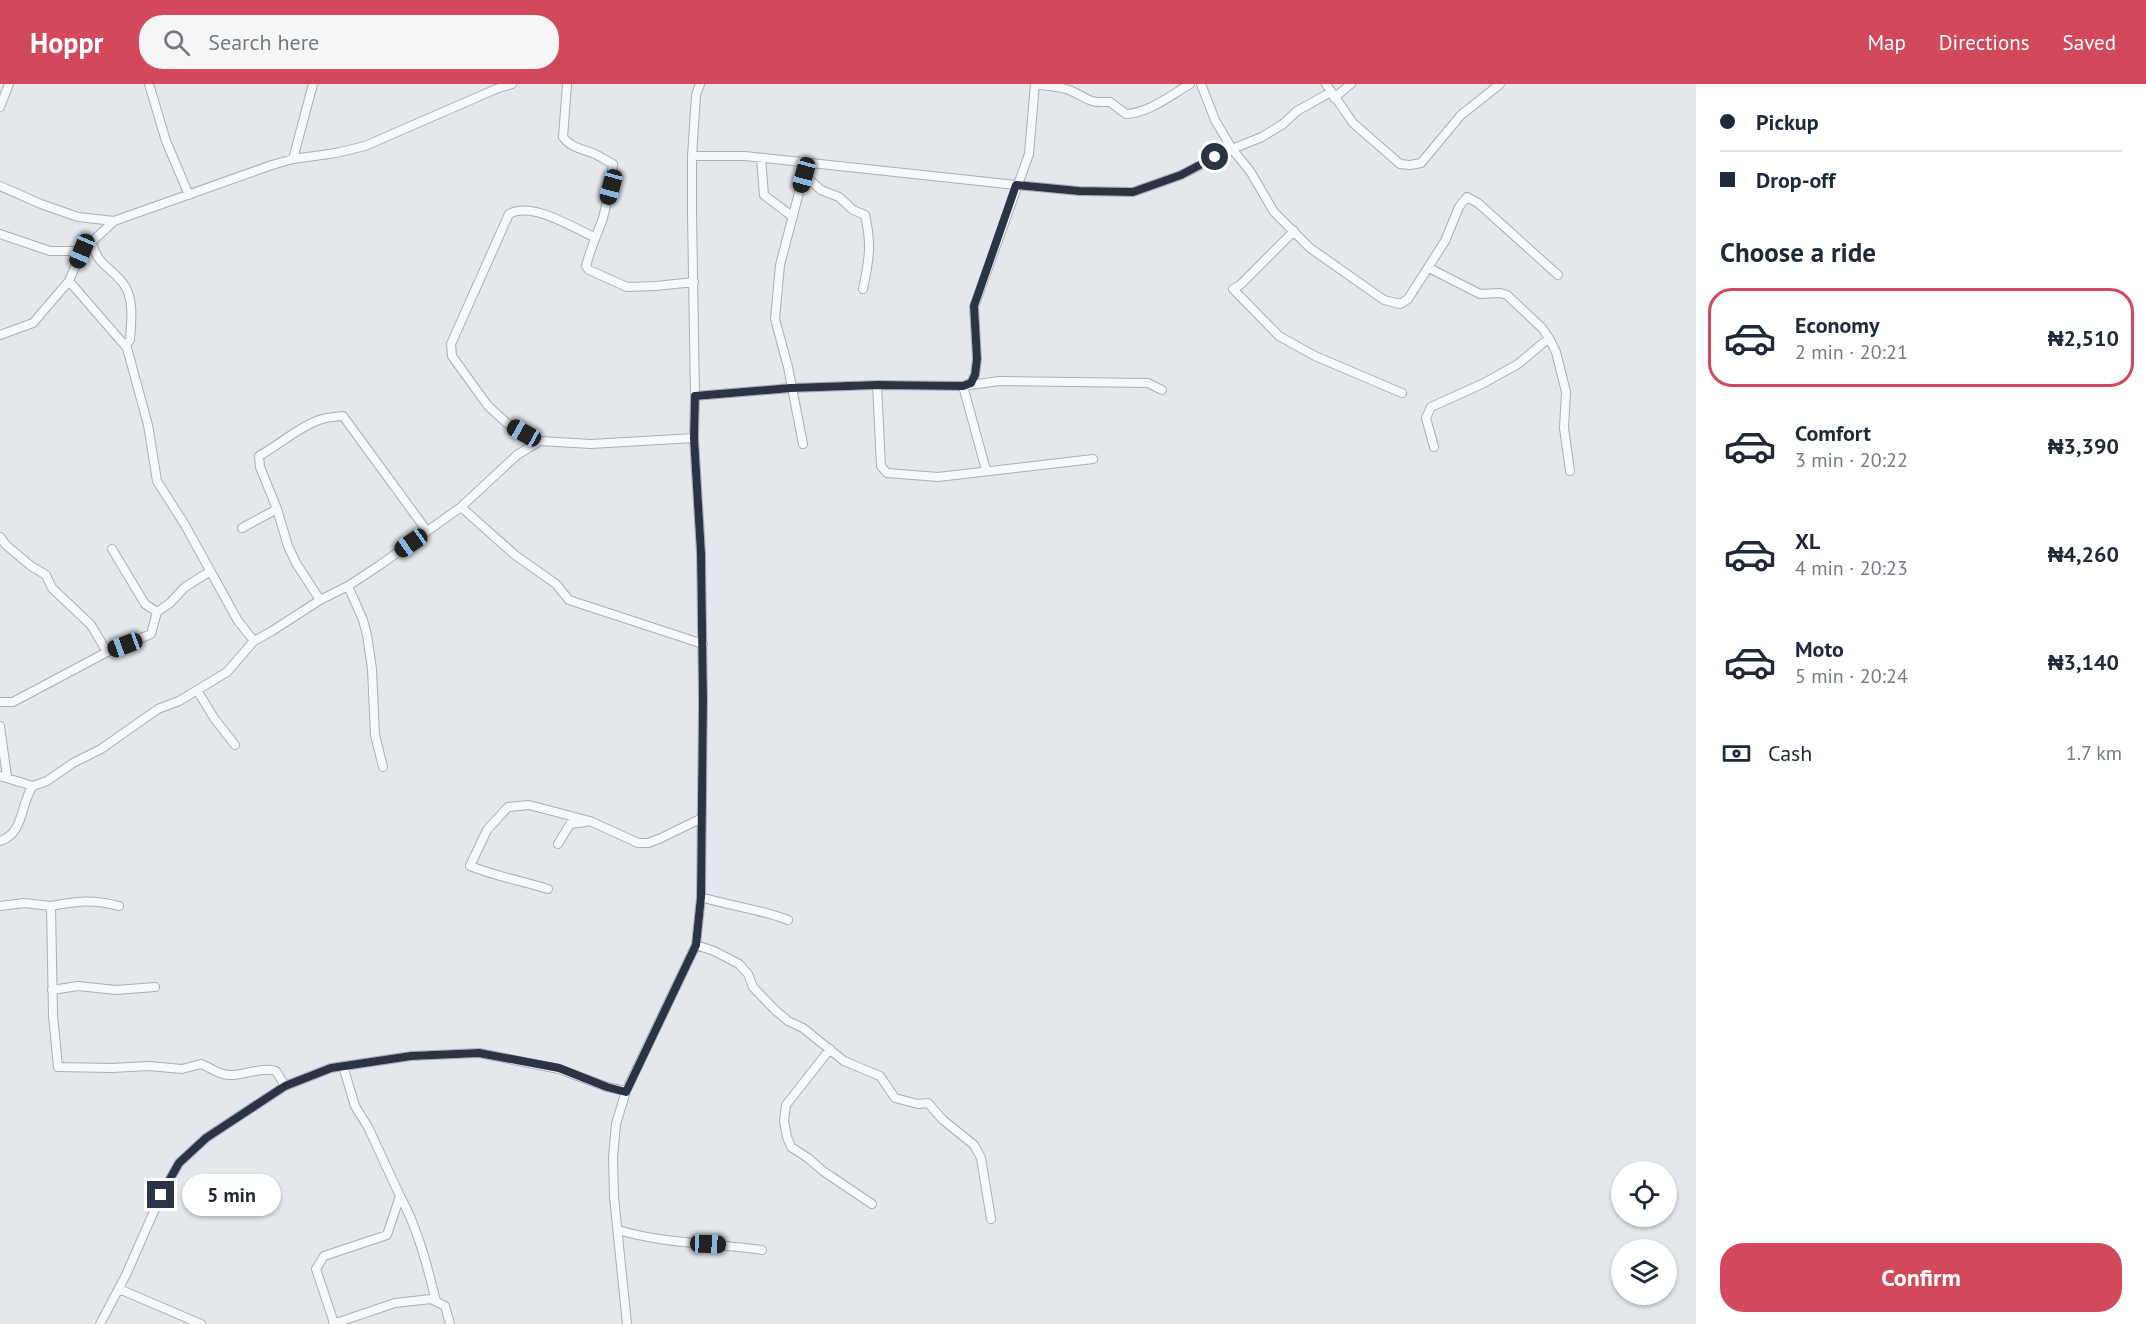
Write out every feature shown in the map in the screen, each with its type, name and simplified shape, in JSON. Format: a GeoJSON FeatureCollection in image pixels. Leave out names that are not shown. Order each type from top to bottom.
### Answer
{"type":"FeatureCollection","features":[{"type":"Feature","properties":{"kind":"street"},"geometry":{"type":"LineString","coordinates":[[0,107],[9,84]]}},
{"type":"Feature","properties":{"kind":"street"},"geometry":{"type":"LineString","coordinates":[[148,84],[166,141],[189,195]]}},
{"type":"Feature","properties":{"kind":"street"},"geometry":{"type":"LineString","coordinates":[[293,159],[313,84]]}},
{"type":"Feature","properties":{"kind":"street"},"geometry":{"type":"LineString","coordinates":[[0,186],[78,217],[114,221],[272,165],[365,146],[512,84]]}},
{"type":"Feature","properties":{"kind":"street"},"geometry":{"type":"LineString","coordinates":[[567,84],[563,137],[567,142],[613,164],[611,187],[586,266],[589,270],[627,286],[694,282]]}},
{"type":"Feature","properties":{"kind":"street"},"geometry":{"type":"LineString","coordinates":[[627,1324],[613,1157],[616,1124],[626,1092],[696,945],[701,897],[701,553],[694,438],[692,156],[696,95],[700,84]]}},
{"type":"Feature","properties":{"kind":"street"},"geometry":{"type":"LineString","coordinates":[[963,386],[971,383],[975,375],[977,359],[974,306],[1029,154],[1036,84],[1067,89],[1092,103],[1110,102],[1126,114],[1135,114],[1190,84]]}},
{"type":"Feature","properties":{"kind":"street"},"geometry":{"type":"LineString","coordinates":[[1201,84],[1215,120],[1232,148],[1250,171],[1274,212],[1310,249],[1384,300],[1392,304],[1400,304],[1408,299],[1445,241],[1459,207],[1467,197],[1478,203],[1558,275]]}},
{"type":"Feature","properties":{"kind":"street"},"geometry":{"type":"LineString","coordinates":[[692,156],[745,156],[1079,191],[1133,192],[1181,175],[1232,148],[1262,137],[1283,124],[1297,111],[1330,91],[1351,84]]}},
{"type":"Feature","properties":{"kind":"street"},"geometry":{"type":"LineString","coordinates":[[1330,91],[1353,123],[1400,164],[1410,165],[1421,163],[1461,115],[1500,84]]}},
{"type":"Feature","properties":{"kind":"street"},"geometry":{"type":"LineString","coordinates":[[760,158],[764,195],[793,217]]}},
{"type":"Feature","properties":{"kind":"street"},"geometry":{"type":"LineString","coordinates":[[803,444],[788,367],[775,319],[780,265],[807,162]]}},
{"type":"Feature","properties":{"kind":"street"},"geometry":{"type":"LineString","coordinates":[[804,175],[821,190],[839,197],[853,210],[865,215],[870,254],[863,289]]}},
{"type":"Feature","properties":{"kind":"street"},"geometry":{"type":"LineString","coordinates":[[594,237],[533,210],[520,209],[509,214],[451,344],[452,356],[488,406],[508,424],[540,441],[591,444],[694,438]]}},
{"type":"Feature","properties":{"kind":"street"},"geometry":{"type":"LineString","coordinates":[[782,210],[789,230]]}},
{"type":"Feature","properties":{"kind":"street"},"geometry":{"type":"LineString","coordinates":[[0,335],[33,323],[69,281],[82,251],[114,221]]}},
{"type":"Feature","properties":{"kind":"street"},"geometry":{"type":"LineString","coordinates":[[1294,231],[1240,285],[1233,289],[1279,336],[1315,356],[1402,393]]}},
{"type":"Feature","properties":{"kind":"street"},"geometry":{"type":"LineString","coordinates":[[0,234],[50,251],[82,251]]}},
{"type":"Feature","properties":{"kind":"street"},"geometry":{"type":"LineString","coordinates":[[92,243],[98,260],[123,282],[131,303],[130,340],[126,345],[148,425],[157,482],[185,525],[238,621],[254,641]]}},
{"type":"Feature","properties":{"kind":"street"},"geometry":{"type":"LineString","coordinates":[[1429,268],[1480,294],[1507,295],[1550,338],[1566,392],[1564,428],[1570,471]]}},
{"type":"Feature","properties":{"kind":"street"},"geometry":{"type":"LineString","coordinates":[[69,281],[127,348]]}},
{"type":"Feature","properties":{"kind":"street"},"geometry":{"type":"LineString","coordinates":[[1434,447],[1426,418],[1431,407],[1484,383],[1518,364],[1550,338]]}},
{"type":"Feature","properties":{"kind":"street"},"geometry":{"type":"LineString","coordinates":[[695,396],[791,388],[877,385],[963,386],[999,381],[1148,383],[1162,390]]}},
{"type":"Feature","properties":{"kind":"street"},"geometry":{"type":"LineString","coordinates":[[877,385],[883,470],[887,473],[938,477],[961,476],[986,470],[1093,459]]}},
{"type":"Feature","properties":{"kind":"street"},"geometry":{"type":"LineString","coordinates":[[963,386],[986,470]]}},
{"type":"Feature","properties":{"kind":"street"},"geometry":{"type":"LineString","coordinates":[[320,600],[288,546],[277,509],[260,467],[259,456],[281,444],[300,429],[321,419],[343,416],[427,531]]}},
{"type":"Feature","properties":{"kind":"street"},"geometry":{"type":"LineString","coordinates":[[0,841],[18,826],[28,793],[33,786],[47,781],[73,763],[101,749],[158,709],[227,672],[254,641],[320,600],[348,586],[427,531],[461,507],[517,455],[540,441]]}},
{"type":"Feature","properties":{"kind":"street"},"geometry":{"type":"LineString","coordinates":[[461,507],[515,555],[556,584],[569,600],[702,644]]}},
{"type":"Feature","properties":{"kind":"street"},"geometry":{"type":"LineString","coordinates":[[242,528],[277,509]]}},
{"type":"Feature","properties":{"kind":"street"},"geometry":{"type":"LineString","coordinates":[[0,537],[14,552],[46,575],[52,588],[91,625],[107,652]]}},
{"type":"Feature","properties":{"kind":"street"},"geometry":{"type":"LineString","coordinates":[[112,549],[145,604],[157,612]]}},
{"type":"Feature","properties":{"kind":"street"},"geometry":{"type":"LineString","coordinates":[[0,702],[13,702],[107,652],[152,634],[157,612],[186,587],[209,572]]}},
{"type":"Feature","properties":{"kind":"street"},"geometry":{"type":"LineString","coordinates":[[348,586],[367,635],[372,669],[375,735],[383,768]]}},
{"type":"Feature","properties":{"kind":"street"},"geometry":{"type":"LineString","coordinates":[[197,690],[214,718],[235,745]]}},
{"type":"Feature","properties":{"kind":"street"},"geometry":{"type":"LineString","coordinates":[[0,726],[4,777],[33,786]]}},
{"type":"Feature","properties":{"kind":"street"},"geometry":{"type":"LineString","coordinates":[[548,889],[495,876],[470,866],[487,830],[508,807],[529,805],[590,821],[638,843],[648,843],[702,818]]}},
{"type":"Feature","properties":{"kind":"street"},"geometry":{"type":"LineString","coordinates":[[558,844],[570,824],[590,821]]}},
{"type":"Feature","properties":{"kind":"street"},"geometry":{"type":"LineString","coordinates":[[701,897],[729,906],[767,912],[788,920]]}},
{"type":"Feature","properties":{"kind":"street"},"geometry":{"type":"LineString","coordinates":[[0,906],[24,903],[51,906],[75,901],[97,900],[119,906]]}},
{"type":"Feature","properties":{"kind":"street"},"geometry":{"type":"LineString","coordinates":[[51,906],[52,990],[58,1067],[149,1066],[182,1069],[201,1064],[218,1073],[232,1075],[268,1068],[276,1071],[285,1086]]}},
{"type":"Feature","properties":{"kind":"street"},"geometry":{"type":"LineString","coordinates":[[696,945],[739,964],[748,974],[753,987],[788,1021],[803,1028],[844,1061],[880,1076],[895,1098],[918,1104],[928,1103],[943,1120],[974,1145],[981,1158],[991,1219]]}},
{"type":"Feature","properties":{"kind":"street"},"geometry":{"type":"LineString","coordinates":[[52,990],[78,986],[116,990],[155,987]]}},
{"type":"Feature","properties":{"kind":"street"},"geometry":{"type":"LineString","coordinates":[[830,1049],[814,1072],[800,1084],[786,1105],[784,1120],[787,1137],[791,1147],[872,1204]]}},
{"type":"Feature","properties":{"kind":"street"},"geometry":{"type":"LineString","coordinates":[[100,1324],[161,1195],[179,1163],[206,1138],[285,1086],[331,1068],[411,1056],[479,1053],[559,1068],[626,1092]]}},
{"type":"Feature","properties":{"kind":"street"},"geometry":{"type":"LineString","coordinates":[[343,1066],[355,1106],[368,1127],[412,1218],[436,1301]]}},
{"type":"Feature","properties":{"kind":"street"},"geometry":{"type":"LineString","coordinates":[[400,1196],[387,1234],[324,1256],[316,1269],[333,1323],[394,1303],[431,1299],[445,1306],[450,1324]]}},
{"type":"Feature","properties":{"kind":"street"},"geometry":{"type":"LineString","coordinates":[[618,1230],[689,1244],[726,1245],[762,1250]]}},
{"type":"Feature","properties":{"kind":"street"},"geometry":{"type":"LineString","coordinates":[[118,1290],[201,1324]]}},
{"type":"Feature","properties":{"kind":"route"},"geometry":{"type":"LineString","coordinates":[[161,1195],[179,1163],[206,1138],[285,1086],[331,1068],[411,1056],[479,1053],[559,1068],[626,1092],[696,945],[701,897],[703,700],[701,553],[694,438],[695,396],[791,388],[877,385],[963,386],[971,383],[975,375],[977,359],[974,306],[1016,185],[1079,191],[1133,192],[1181,175],[1215,157]]}}]}
